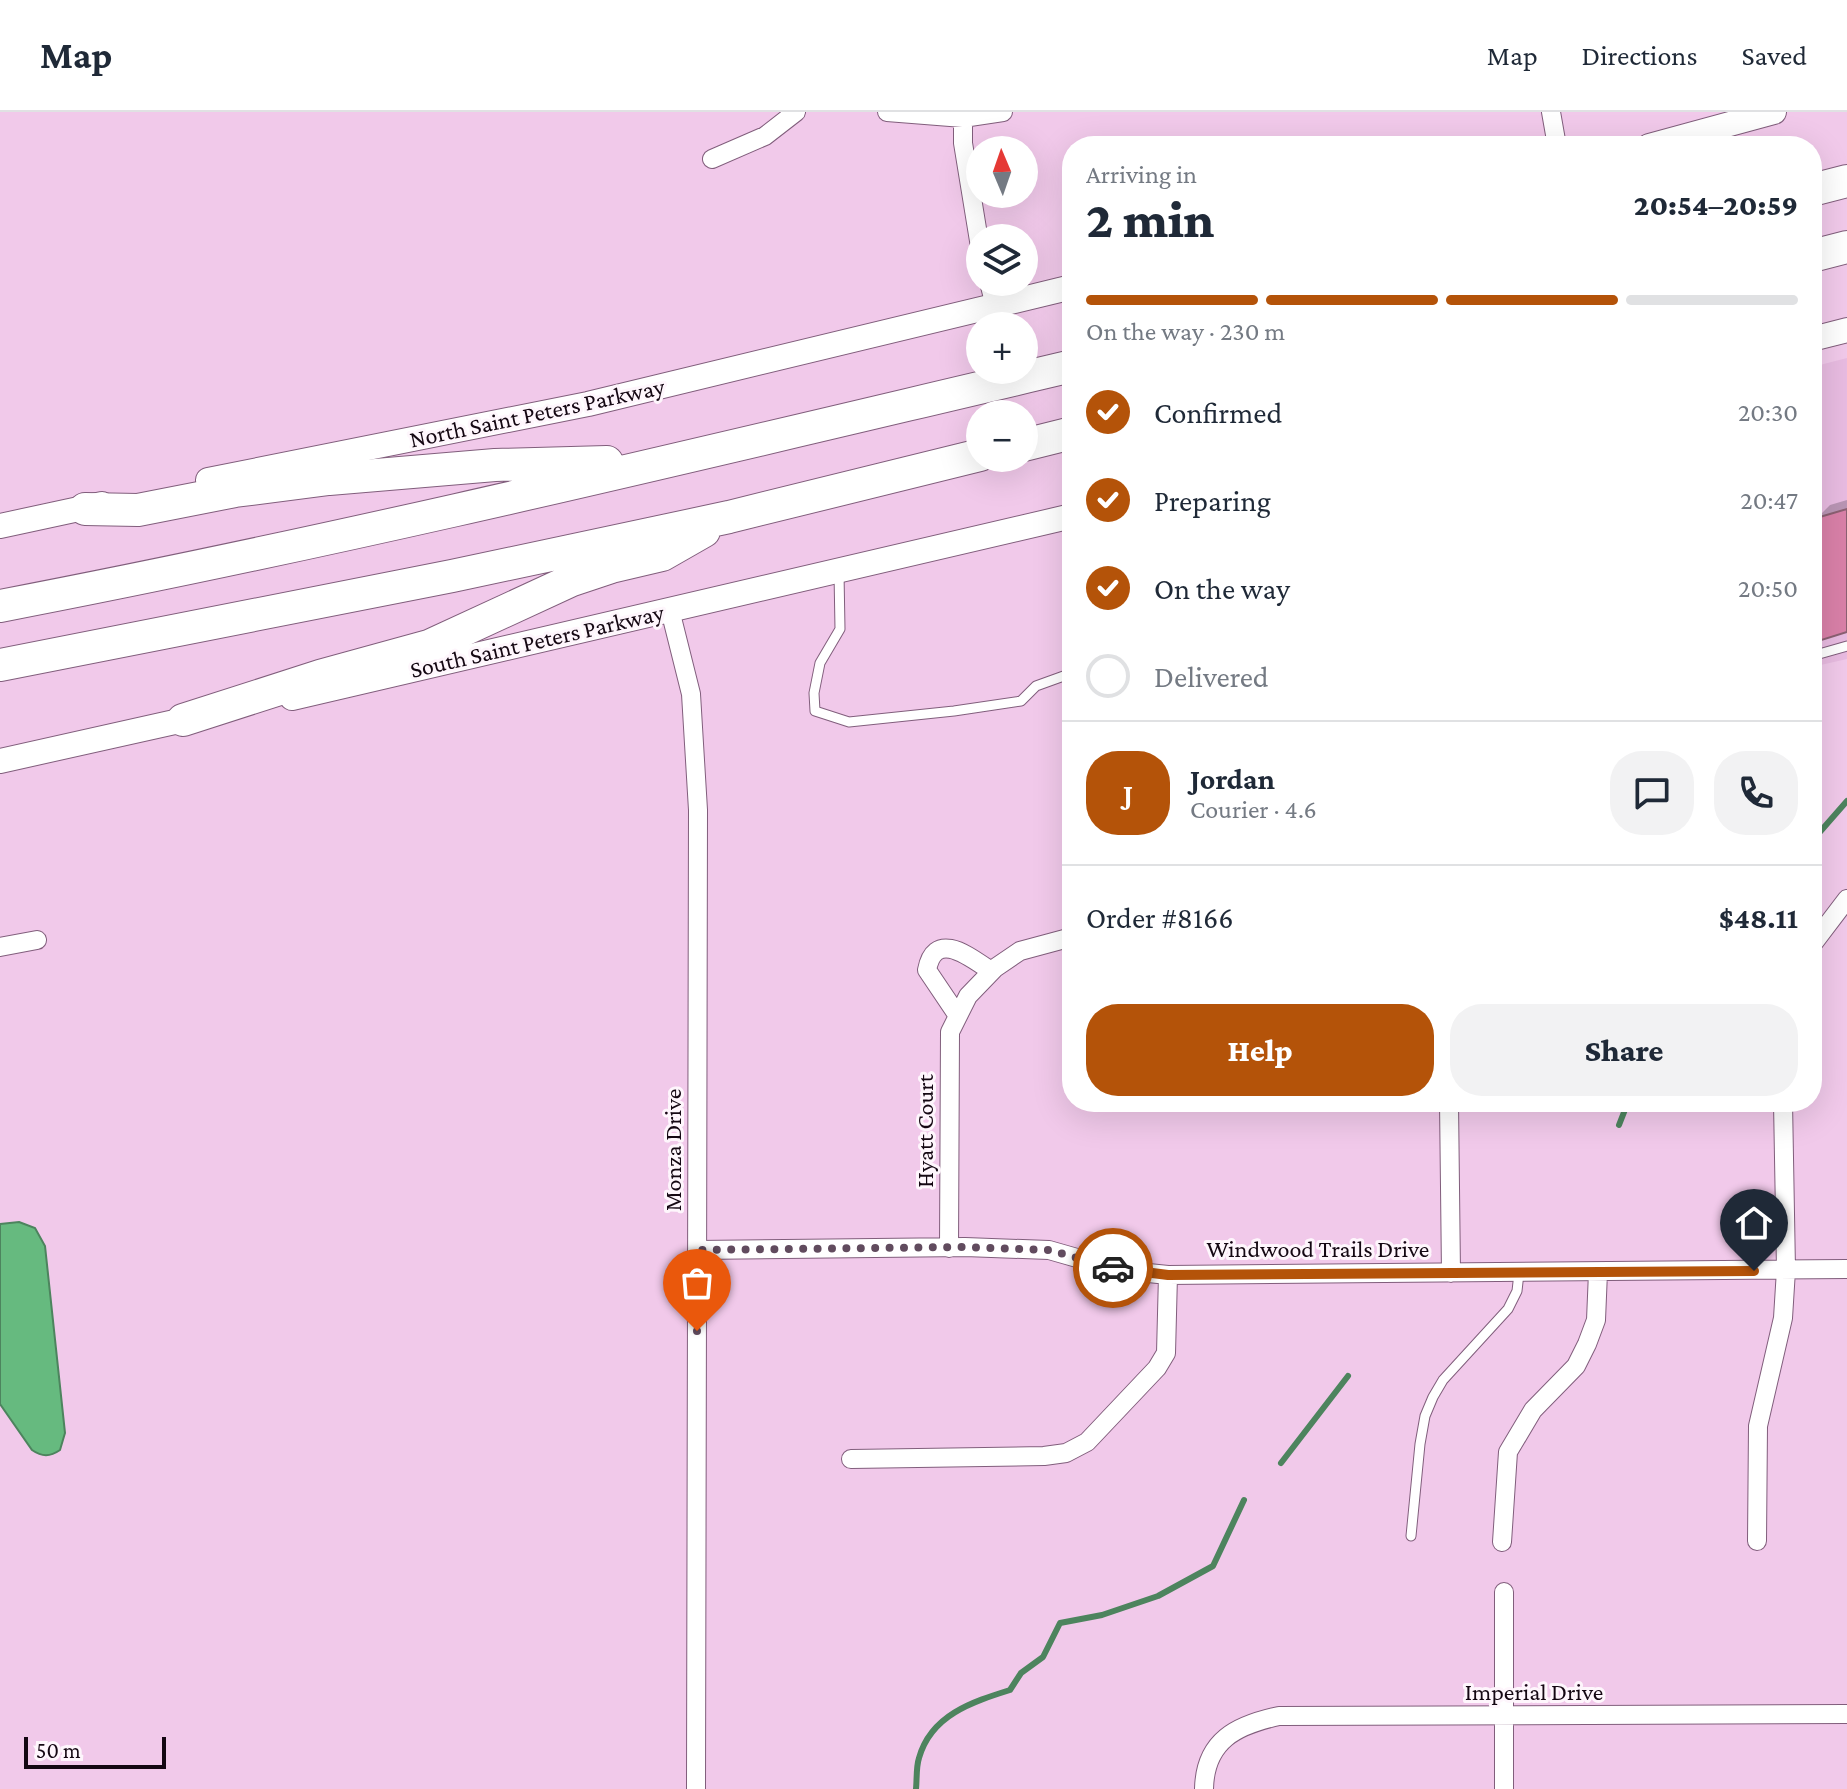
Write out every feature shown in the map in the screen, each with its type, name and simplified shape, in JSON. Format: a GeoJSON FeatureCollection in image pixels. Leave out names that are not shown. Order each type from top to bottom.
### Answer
{"type":"FeatureCollection","features":[{"type":"Feature","properties":{"kind":"highway"},"geometry":{"type":"LineString","coordinates":[[1822,187],[1847,181]]}},
{"type":"Feature","properties":{"kind":"highway"},"geometry":{"type":"LineString","coordinates":[[1822,253],[1847,247]]}},
{"type":"Feature","properties":{"kind":"highway"},"geometry":{"type":"LineString","coordinates":[[0,606],[275,552],[1062,368]]}},
{"type":"Feature","properties":{"kind":"highway"},"geometry":{"type":"LineString","coordinates":[[1038,442],[1062,436]]}},
{"type":"Feature","properties":{"kind":"highway"},"geometry":{"type":"LineString","coordinates":[[0,665],[452,576],[729,517],[966,458]]}},
{"type":"Feature","properties":{"kind":"highway"},"geometry":{"type":"LineString","coordinates":[[85,509],[138,510],[284,484],[480,466],[674,460]]}},
{"type":"Feature","properties":{"kind":"highway"},"geometry":{"type":"LineString","coordinates":[[183,720],[320,676],[429,646],[572,580],[662,555],[729,517]]}},
{"type":"Feature","properties":{"kind":"main road"},"geometry":{"type":"LineString","coordinates":[[1686,136],[1774,112]]}},
{"type":"Feature","properties":{"kind":"main road","name":"North Saint Peters Parkway"},"geometry":{"type":"LineString","coordinates":[[0,526],[85,509],[134,495],[588,404],[1062,289]]}},
{"type":"Feature","properties":{"kind":"main road"},"geometry":{"type":"LineString","coordinates":[[1822,336],[1847,330]]}},
{"type":"Feature","properties":{"kind":"main road","name":"South Saint Peters Parkway"},"geometry":{"type":"LineString","coordinates":[[0,761],[326,691],[1062,518]]}},
{"type":"Feature","properties":{"kind":"street"},"geometry":{"type":"LineString","coordinates":[[712,159],[765,136],[796,112]]}},
{"type":"Feature","properties":{"kind":"street"},"geometry":{"type":"LineString","coordinates":[[887,112],[963,115],[1003,112]]}},
{"type":"Feature","properties":{"kind":"street"},"geometry":{"type":"LineString","coordinates":[[1551,112],[1555,136]]}},
{"type":"Feature","properties":{"kind":"street"},"geometry":{"type":"LineString","coordinates":[[963,115],[965,157],[976,224]]}},
{"type":"Feature","properties":{"kind":"street"},"geometry":{"type":"LineString","coordinates":[[992,296],[995,306]]}},
{"type":"Feature","properties":{"kind":"street","name":"Monza Drive"},"geometry":{"type":"LineString","coordinates":[[670,610],[691,694],[698,810],[696,1789]]}},
{"type":"Feature","properties":{"kind":"street"},"geometry":{"type":"LineString","coordinates":[[1822,932],[1847,899]]}},
{"type":"Feature","properties":{"kind":"street"},"geometry":{"type":"LineString","coordinates":[[0,947],[37,940]]}},
{"type":"Feature","properties":{"kind":"street","name":"Hyatt Court"},"geometry":{"type":"LineString","coordinates":[[949,1248],[950,1032],[968,996],[991,971],[1020,951],[1062,940]]}},
{"type":"Feature","properties":{"kind":"street"},"geometry":{"type":"LineString","coordinates":[[958,1016],[927,970],[932,956],[940,949],[953,948],[991,971]]}},
{"type":"Feature","properties":{"kind":"street"},"geometry":{"type":"LineString","coordinates":[[1449,1112],[1451,1273]]}},
{"type":"Feature","properties":{"kind":"street"},"geometry":{"type":"LineString","coordinates":[[1757,1541],[1758,1426],[1783,1318],[1786,1270],[1783,1112]]}},
{"type":"Feature","properties":{"kind":"street","name":"Windwood Trails Drive"},"geometry":{"type":"LineString","coordinates":[[697,1250],[1049,1250],[1119,1270],[1168,1275],[1847,1269]]}},
{"type":"Feature","properties":{"kind":"street"},"geometry":{"type":"LineString","coordinates":[[1502,1542],[1508,1452],[1533,1410],[1576,1366],[1596,1320],[1598,1272]]}},
{"type":"Feature","properties":{"kind":"street"},"geometry":{"type":"LineString","coordinates":[[851,1459],[1044,1456],[1066,1453],[1087,1442],[1157,1368],[1166,1353],[1168,1275]]}},
{"type":"Feature","properties":{"kind":"street"},"geometry":{"type":"LineString","coordinates":[[1504,1592],[1504,1789]]}},
{"type":"Feature","properties":{"kind":"street","name":"Imperial Drive"},"geometry":{"type":"LineString","coordinates":[[1204,1789],[1211,1757],[1225,1736],[1251,1722],[1279,1716],[1847,1714]]}},
{"type":"Feature","properties":{"kind":"lane"},"geometry":{"type":"LineString","coordinates":[[839,570],[840,629],[820,663],[814,693],[815,711],[849,722],[954,711],[1021,701],[1036,686],[1062,677]]}},
{"type":"Feature","properties":{"kind":"lane"},"geometry":{"type":"LineString","coordinates":[[1822,653],[1847,646]]}},
{"type":"Feature","properties":{"kind":"lane"},"geometry":{"type":"LineString","coordinates":[[1411,1536],[1425,1416],[1443,1380],[1508,1309],[1517,1291],[1519,1273]]}},
{"type":"Feature","properties":{"kind":"shaded area"},"geometry":{"type":"Polygon","coordinates":[[[1847,358],[1847,659],[1822,665],[1822,364],[1847,358]]]}},
{"type":"Feature","properties":{"kind":"shaded area"},"geometry":{"type":"Polygon","coordinates":[[[19,1222],[35,1228],[45,1246],[65,1433],[60,1450],[49,1455],[32,1450],[0,1404],[0,1224],[19,1222]]]}},
{"type":"Feature","properties":{"kind":"building"},"geometry":{"type":"Polygon","coordinates":[[[1847,509],[1847,632],[1822,640],[1822,516],[1847,509]]]}},
{"type":"Feature","properties":{"kind":"waterway"},"geometry":{"type":"LineString","coordinates":[[1822,830],[1847,801]]}},
{"type":"Feature","properties":{"kind":"waterway"},"geometry":{"type":"LineString","coordinates":[[1619,1125],[1624,1112]]}},
{"type":"Feature","properties":{"kind":"waterway"},"geometry":{"type":"LineString","coordinates":[[1281,1463],[1348,1376]]}},
{"type":"Feature","properties":{"kind":"waterway"},"geometry":{"type":"LineString","coordinates":[[916,1789],[918,1762],[925,1743],[943,1721],[968,1705],[1010,1690],[1021,1673],[1043,1657],[1060,1623],[1102,1615],[1158,1596],[1213,1566],[1244,1500]]}},
{"type":"Feature","properties":{"kind":"way so far"},"geometry":{"type":"LineString","coordinates":[[697,1331],[697,1250],[965,1247],[1049,1250],[1113,1268]]}},
{"type":"Feature","properties":{"kind":"route"},"geometry":{"type":"LineString","coordinates":[[1113,1268],[1168,1275],[1754,1271]]}}]}
